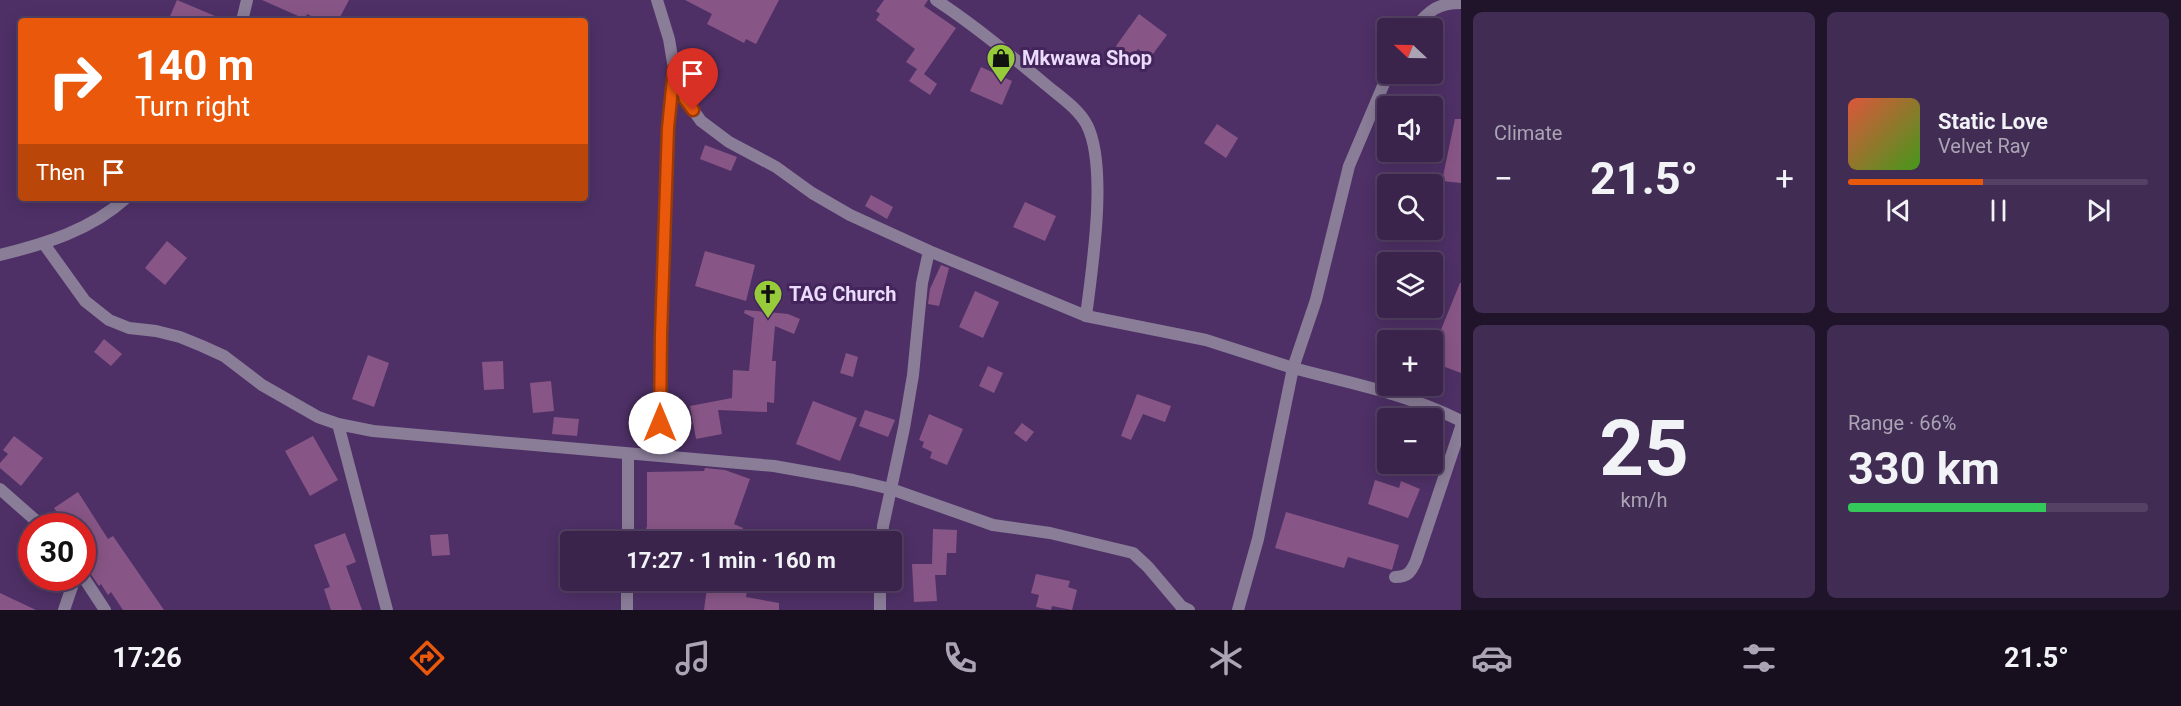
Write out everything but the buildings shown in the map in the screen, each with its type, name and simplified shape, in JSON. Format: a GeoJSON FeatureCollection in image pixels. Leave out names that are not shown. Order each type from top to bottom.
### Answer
{"type":"FeatureCollection","features":[{"type":"Feature","properties":{"kind":"street"},"geometry":{"type":"LineString","coordinates":[[243,18],[247,0]]}},
{"type":"Feature","properties":{"kind":"street"},"geometry":{"type":"LineString","coordinates":[[657,0],[669,39],[674,69],[685,99],[701,121],[729,142],[776,167],[812,193],[850,215],[929,251],[1086,316],[1206,340],[1293,368],[1408,398],[1461,421]]}},
{"type":"Feature","properties":{"kind":"street"},"geometry":{"type":"LineString","coordinates":[[936,0],[967,20],[1010,55],[1078,112],[1087,125],[1098,182],[1086,316]]}},
{"type":"Feature","properties":{"kind":"street"},"geometry":{"type":"LineString","coordinates":[[1423,18],[1429,11],[1461,3]]}},
{"type":"Feature","properties":{"kind":"street"},"geometry":{"type":"LineString","coordinates":[[660,456],[661,335],[668,128],[674,69]]}},
{"type":"Feature","properties":{"kind":"street"},"geometry":{"type":"LineString","coordinates":[[1238,610],[1258,539],[1293,368],[1316,300],[1349,166],[1384,84]]}},
{"type":"Feature","properties":{"kind":"street"},"geometry":{"type":"LineString","coordinates":[[0,255],[44,244],[82,227],[121,201]]}},
{"type":"Feature","properties":{"kind":"street"},"geometry":{"type":"LineString","coordinates":[[44,244],[85,301],[109,320],[129,328],[180,337],[202,346],[224,356],[262,385],[294,404],[318,417],[338,424],[373,431],[806,470],[891,489],[993,525],[1050,533],[1133,553],[1148,567],[1180,606],[1189,610]]}},
{"type":"Feature","properties":{"kind":"street"},"geometry":{"type":"LineString","coordinates":[[884,531],[910,396],[922,283],[929,251]]}},
{"type":"Feature","properties":{"kind":"street"},"geometry":{"type":"LineString","coordinates":[[338,424],[387,610]]}},
{"type":"Feature","properties":{"kind":"street"},"geometry":{"type":"LineString","coordinates":[[1395,577],[1404,577],[1411,572],[1416,561],[1461,427]]}},
{"type":"Feature","properties":{"kind":"street"},"geometry":{"type":"LineString","coordinates":[[628,454],[628,531]]}},
{"type":"Feature","properties":{"kind":"street"},"geometry":{"type":"LineString","coordinates":[[0,489],[27,513]]}},
{"type":"Feature","properties":{"kind":"street"},"geometry":{"type":"LineString","coordinates":[[64,610],[71,591]]}},
{"type":"Feature","properties":{"kind":"street"},"geometry":{"type":"LineString","coordinates":[[93,591],[105,610]]}},
{"type":"Feature","properties":{"kind":"street"},"geometry":{"type":"LineString","coordinates":[[627,591],[627,610]]}},
{"type":"Feature","properties":{"kind":"street"},"geometry":{"type":"LineString","coordinates":[[880,591],[880,610]]}},
{"type":"Feature","properties":{"kind":"place","name":"Mkwawa Shop"},"geometry":{"type":"Point","coordinates":[1001,84]}},
{"type":"Feature","properties":{"kind":"place","name":"TAG Church"},"geometry":{"type":"Point","coordinates":[768,320]}},
{"type":"Feature","properties":{"kind":"route"},"geometry":{"type":"LineString","coordinates":[[660,423],[668,128],[674,69],[685,99],[693,110]]}}]}
